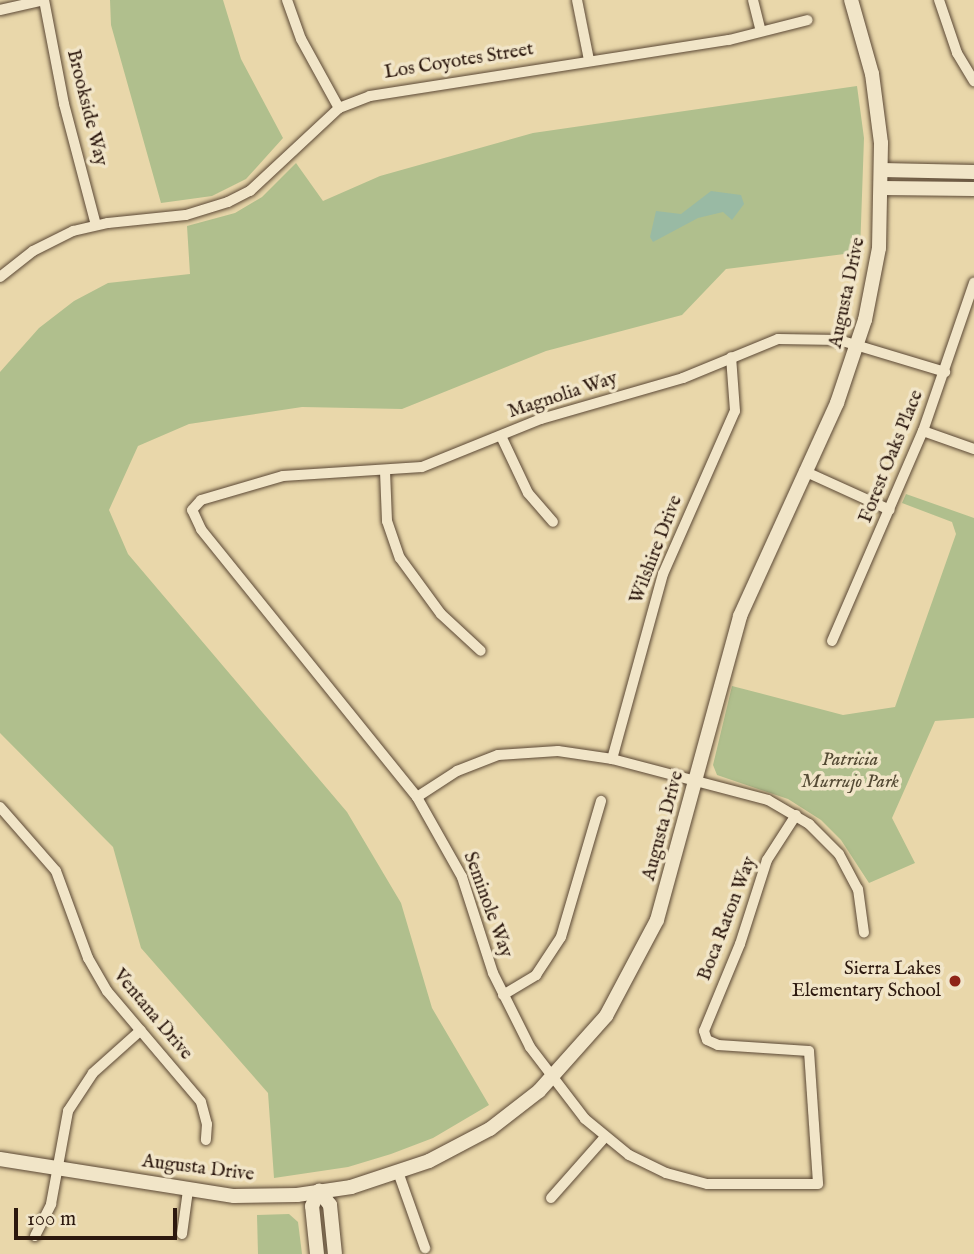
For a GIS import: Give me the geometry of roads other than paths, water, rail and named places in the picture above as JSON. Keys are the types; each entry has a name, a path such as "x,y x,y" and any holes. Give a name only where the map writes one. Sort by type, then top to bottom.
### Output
{"street":[{"path":"0,10 44,0"},
{"name":"Brookside Way","path":"44,0 64,104 96,225"},
{"path":"287,0 302,39 339,108"},
{"path":"577,0 589,60"},
{"path":"753,0 761,31"},
{"name":"Augusta Drive","path":"0,1159 188,1190 255,1196 319,1191 398,1172 489,1129 553,1077 606,1017 642,955 669,882 740,616 859,344 877,261 882,170 872,74 851,0"},
{"path":"939,0 957,53 974,81"},
{"name":"Los Coyotes Street","path":"0,277 47,243 96,225 186,215 228,202 250,191 339,108 403,87 729,40 808,20"},
{"path":"882,170 974,172"},
{"path":"882,188 974,189"},
{"name":"Forest Oaks Place","path":"832,641 923,431 974,283"},
{"name":"Magnolia Way","path":"192,510 201,500 263,480 323,472 385,471 422,467 562,411 693,375 732,357 792,338 859,344 945,372"},
{"name":"Wilshire Drive","path":"612,759 663,574 735,411 732,357"},
{"path":"923,431 974,449"},
{"path":"501,436 528,493 553,522"},
{"path":"385,471 387,521 400,558 441,614 481,651"},
{"path":"804,471 890,510"},
{"name":"Seminole Way","path":"192,510 201,529 417,797 462,877 503,995 530,1047 585,1119 605,1137 666,1173 707,1184 818,1184"},
{"path":"417,797 457,771 498,755 558,751 612,759 768,800 796,815 825,838 850,870 863,906 864,933"},
{"path":"503,995 536,975 561,937 601,801"},
{"name":"Ventana Drive","path":"0,807 56,871 96,975 201,1102 207,1124 206,1140"},
{"name":"Boca Raton Way","path":"796,815 767,860 740,944 705,1020 707,1040 718,1045 809,1051 818,1184"},
{"path":"35,1236 51,1204 68,1111 79,1091 141,1030"},
{"path":"551,1198 605,1137"},
{"path":"398,1172 425,1248"},
{"path":"182,1234 188,1190"},
{"path":"317,1254 312,1206 319,1191 330,1205 335,1254"}],"place":[{"name":"Sierra Lakes Elementary School","path":"955,981"}],"park label":[{"name":"Patricia Murrujo Park","path":"850,772"}]}
